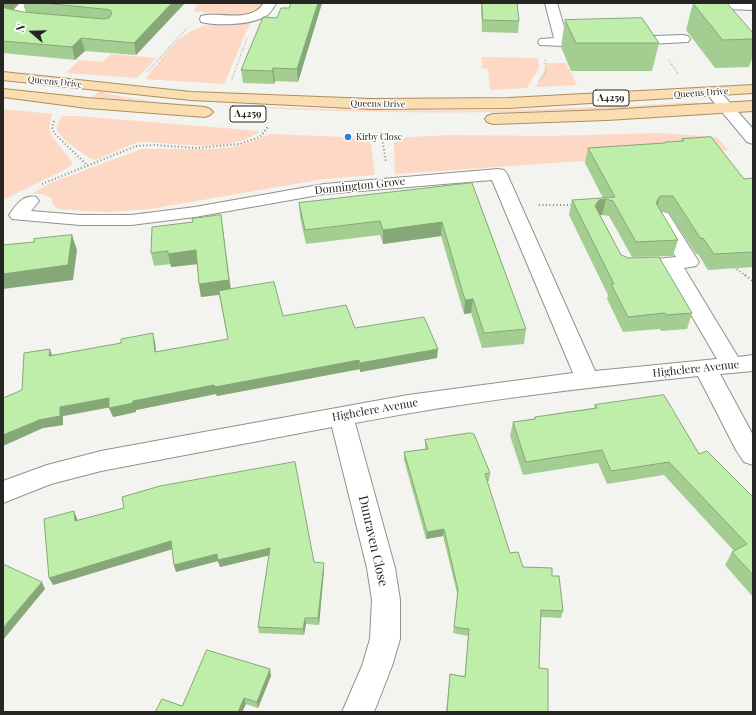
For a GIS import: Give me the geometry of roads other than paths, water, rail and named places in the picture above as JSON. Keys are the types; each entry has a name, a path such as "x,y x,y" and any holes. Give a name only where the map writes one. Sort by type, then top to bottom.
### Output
{"main road":[{"name":"Queens Drive","path":"3,76 191,96 372,104 509,103 753,89"},
{"name":"Queens Drive","path":"3,93 109,104 222,112"},
{"name":"Queens Drive","path":"478,119 607,115 753,106"}],"street":[{"path":"27,3 14,16 55,22"},
{"path":"191,27 202,16 240,19 256,16 267,9 270,3"},
{"path":"551,3 562,42"},
{"path":"724,4 753,6"},
{"path":"724,4 735,17"},
{"path":"546,42 613,41 658,45 683,39"},
{"path":"713,92 753,139"},
{"name":"Donnington Grove","path":"30,201 18,215 80,220 131,220 195,212 324,189 498,174 587,379"},
{"path":"619,253 626,266 689,262 662,217"},
{"path":"671,263 743,364"},
{"name":"Highclere Avenue","path":"3,492 47,475 101,461 341,415 505,389 587,379 743,364"},
{"path":"704,368 753,455"},
{"name":"Dunraven Close","path":"341,415 381,568 386,600 385,639 377,666 358,712"}],"place":[{"name":"Kirby Close","path":"348,137"}]}
